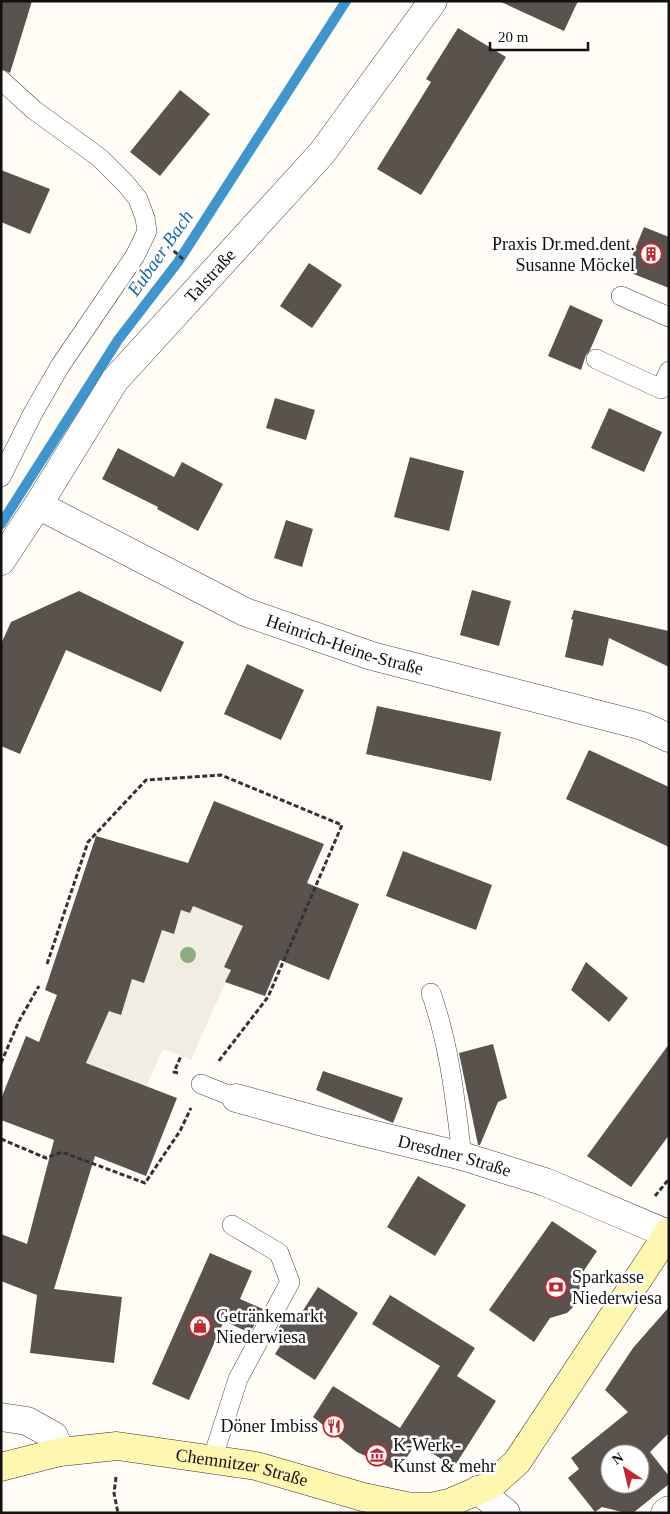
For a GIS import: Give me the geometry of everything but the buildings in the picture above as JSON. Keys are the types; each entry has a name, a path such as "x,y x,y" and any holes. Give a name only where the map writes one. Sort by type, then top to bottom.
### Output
{"street":[{"name":"Talstraße","path":"1,561 115,380 322,153 433,1"},
{"name":"Heinrich-Heine-Straße","path":"38,505 245,612 372,656 643,726 669,738"},
{"name":"Dresdner Straße","path":"236,1098 330,1124 462,1156 544,1182 668,1233 517,1462 473,1502"},
{"path":"1,1417 27,1421 54,1436 60,1452"},
{"name":"Chemnitzer Straße","path":"1,1467 60,1452 118,1446 256,1466 363,1497 411,1507 431,1507 449,1503 473,1502"},
{"path":"473,1502 506,1513"},
{"path":"665,1513 669,1510"}],"lane":[{"path":"1,80 34,110 100,158 125,183 138,199 145,218 156,237 135,256 60,366 33,413 1,477"},
{"path":"621,296 669,317"},
{"path":"596,360 661,389 669,371"},
{"path":"431,993 451,1068 462,1156"},
{"path":"201,1084 236,1098"},
{"path":"212,1460 238,1379 290,1282 279,1253 232,1225"}],"path":[{"path":"156,237 184,260"},
{"path":"1,1139 46,1158 62,1152 145,1182 180,1131 201,1084 268,998 342,825 221,775 146,780 88,842 47,964"},
{"path":"1,1063 19,1021 39,986"},
{"path":"118,1446 114,1494 118,1513"}],"shaded area":[{"path":"193,906 243,926 224,967 231,970 191,1060 163,1049 146,1087 86,1063 97,1037 95,1007 121,1014 132,979 157,928 174,934 181,910 190,913"}],"waterway":[{"name":"Eubaer Bach","path":"1,524 118,340 178,262 346,1"}],"place":[{"name":"Praxis Dr.med.dent. Susanne Möckel","path":"651,254"},
{"name":"Sparkasse Niederwiesa","path":"556,1287"},
{"name":"Getränkemarkt Niederwiesa","path":"200,1326"},
{"name":"Döner Imbiss","path":"334,1426"},
{"name":"K-Werk - Kunst & mehr","path":"377,1455"}]}
